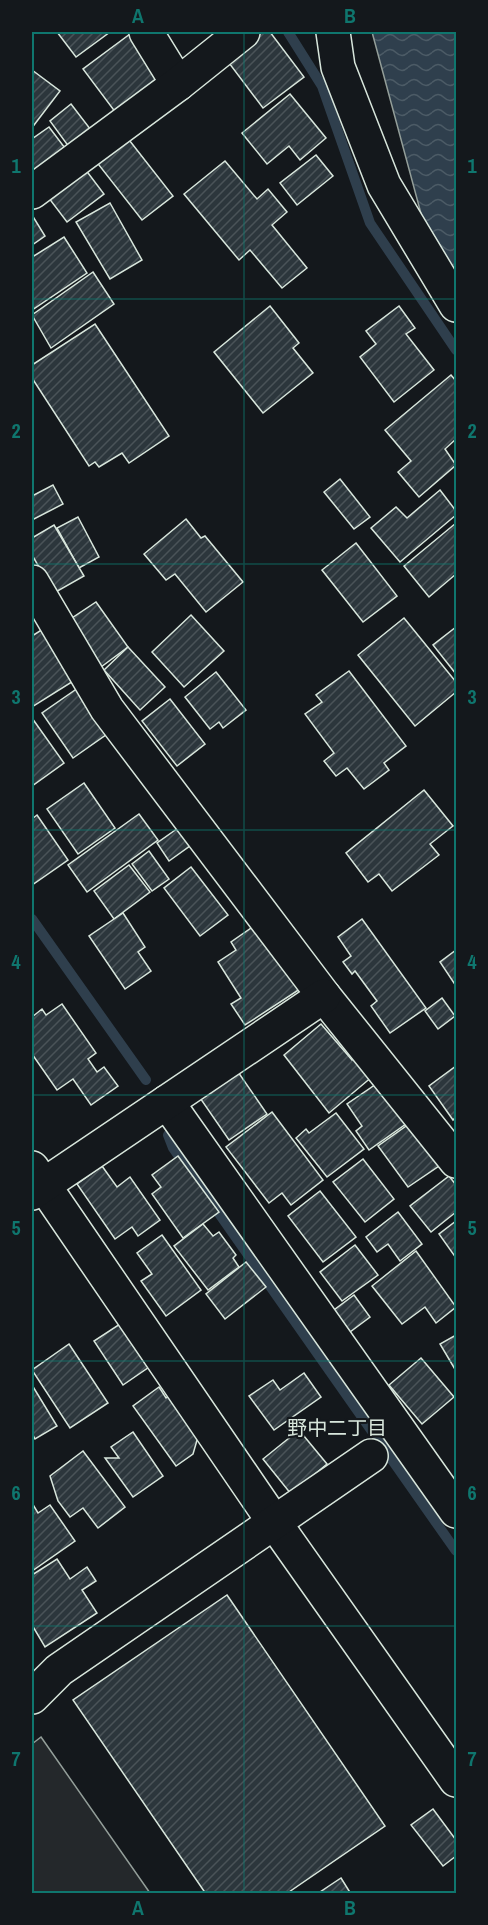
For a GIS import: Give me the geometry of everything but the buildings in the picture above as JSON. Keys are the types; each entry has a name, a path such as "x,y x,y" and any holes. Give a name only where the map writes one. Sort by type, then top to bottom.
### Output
{"street":[{"path":"146,32 178,84"},
{"path":"32,192 178,84 243,32"},
{"path":"313,32 338,67"},
{"path":"333,32 338,67 384,185 456,305"},
{"path":"32,582 107,709 324,996 456,1161"},
{"path":"324,996 166,1102 36,1182 456,1780"},
{"path":"166,1102 456,1511"},
{"path":"32,1696 59,1670 371,1456"}],"shaded area":[{"path":"41,1737 150,1893 32,1893 32,1744"}],"water":[{"path":"372,32 456,32 456,279 430,247"}],"waterway":[{"path":"288,32 322,86 370,223 456,350"},
{"path":"32,919 146,1080"},
{"path":"168,1135 173,1148 456,1551"}],"district":[{"name":"野中二丁目","path":"337,1427"}]}
